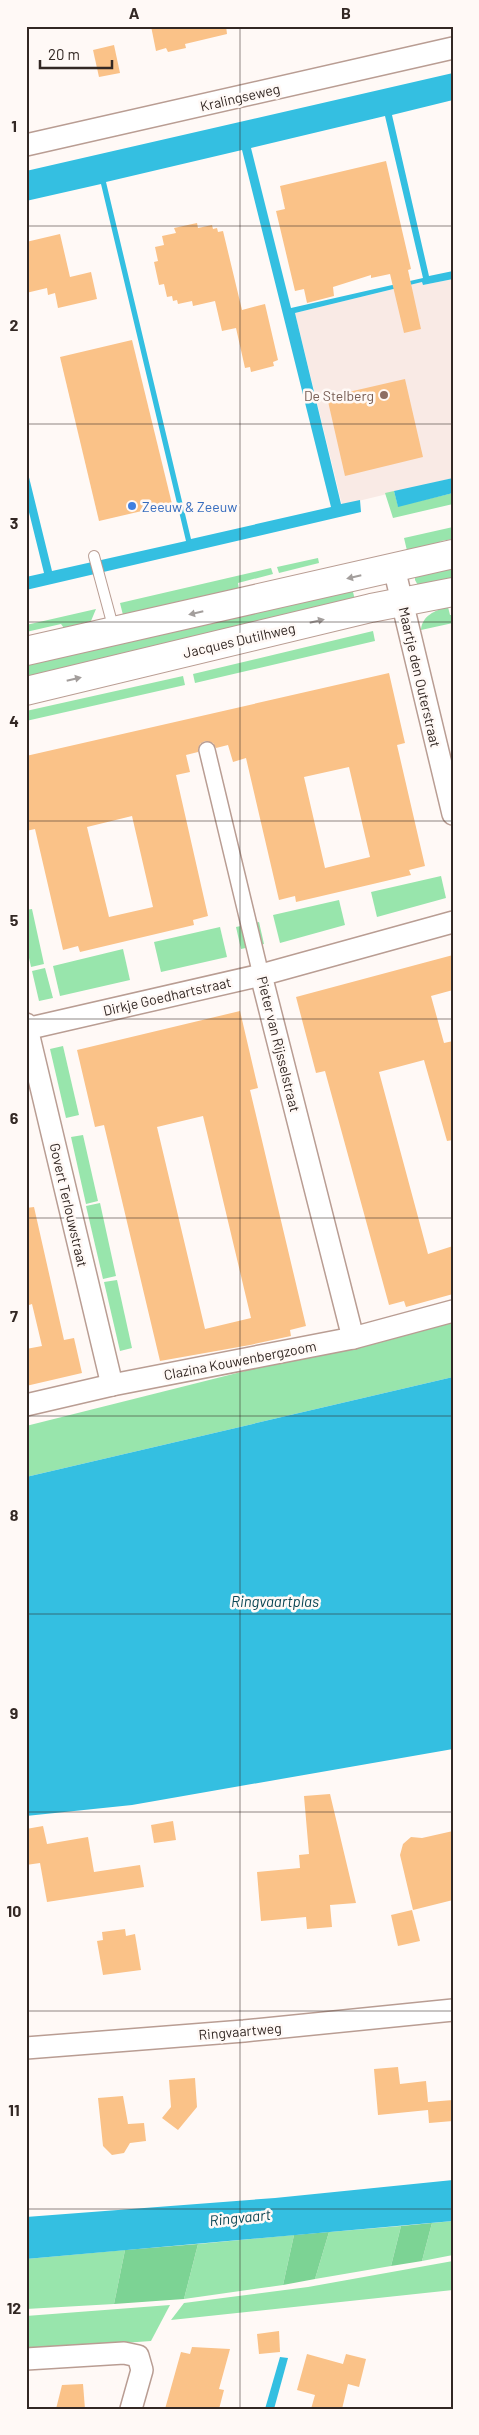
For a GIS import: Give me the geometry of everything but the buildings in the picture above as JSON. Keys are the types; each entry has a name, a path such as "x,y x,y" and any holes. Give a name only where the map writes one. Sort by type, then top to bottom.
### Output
{"main road":[{"path":"26,651 453,554"},
{"name":"Jacques Dutilhweg","path":"26,691 371,608 453,592"}],"street":[{"name":"Kralingseweg","path":"26,145 453,48"},
{"name":"Maartje den Outerstraat","path":"394,568 453,814"},
{"name":"Pieter van Rijsselstraat","path":"207,750 261,975 353,1338"},
{"name":"Dirkje Goedhartstraat","path":"27,1027 261,975 453,922"},
{"name":"Govert Terlouwstraat","path":"27,1027 112,1385"},
{"name":"Clazina Kouwenbergzoom","path":"26,1405 112,1385 353,1338 453,1311"},
{"name":"Ringvaartweg","path":"26,2048 244,2031 453,2010"},
{"path":"26,2360 124,2353 138,2356 142,2370 131,2409"}],"lane":[{"path":"94,556 114,631"}],"shaded area":[{"name":"De Stelberg","path":"453,279 453,478 342,505 295,313 422,282 423,285"}],"green space":[{"path":"394,491 398,506 453,493 453,504 393,518 385,493"},
{"path":"453,527 453,539 441,541 427,555 409,559 404,538"},
{"path":"318,558 319,563 279,573 277,567"},
{"path":"453,560 453,582 419,587 415,580 415,573"},
{"path":"271,568 273,574 238,583 239,589 123,615 120,603"},
{"path":"351,584 356,604 26,681 26,659"},
{"path":"448,607 450,615 453,615 453,623 421,630 424,621 430,614"},
{"path":"96,609 91,621 64,628 61,624 26,632 26,625"},
{"path":"373,631 375,641 195,683 193,674"},
{"path":"183,676 185,685 26,721 26,711"},
{"path":"441,876 446,898 377,917 371,892"},
{"path":"339,900 345,925 280,943 273,915"},
{"path":"32,909 44,964 31,967 26,944 26,910"},
{"path":"259,922 264,944 241,949 236,927"},
{"path":"220,927 227,957 161,972 154,942"},
{"path":"123,949 130,980 60,996 53,966"},
{"path":"45,968 53,998 39,1001 32,971"},
{"path":"63,1046 79,1115 66,1118 50,1049"},
{"path":"83,1135 98,1201 86,1204 71,1137"},
{"path":"100,1203 116,1276 103,1279 86,1206"},
{"path":"117,1280 132,1348 120,1351 104,1282"},
{"path":"453,1319 453,1377 26,1477 26,1426"},
{"path":"453,2221 453,2255 422,2261 432,2223"},
{"path":"432,2223 422,2261 391,2266 401,2226"},
{"path":"401,2226 391,2266 315,2279 329,2232"},
{"path":"329,2232 315,2279 283,2285 294,2235"},
{"path":"294,2235 283,2285 184,2299 198,2244"},
{"path":"198,2244 184,2299 114,2304 125,2250"},
{"path":"125,2250 114,2304 26,2309 26,2259"},
{"path":"453,2261 453,2290 171,2320 184,2303 308,2287"},
{"path":"170,2305 151,2341 26,2350 26,2316"}],"water":[{"path":"453,73 453,100 392,115 429,276 453,271 453,279 423,285 422,282 295,313 341,504 360,500 361,512 26,590 26,577 44,573 26,500 26,465 52,571 186,541 101,184 26,201 26,171","holes":["385,116 423,278 291,308 251,148","242,150 331,507 191,539 106,182"]},
{"path":"453,478 453,493 398,507 394,491"},
{"name":"Ringvaartplas","path":"453,1377 453,1749 132,1805 26,1816 26,1477"},
{"name":"Ringvaart","path":"453,2180 453,2221 26,2259 26,2217 275,2198"},
{"path":"280,2357 288,2358 274,2409 265,2409"}],"place":[{"name":"De Stelberg","path":"384,395"},
{"name":"Zeeuw & Zeeuw","path":"132,506"}]}
